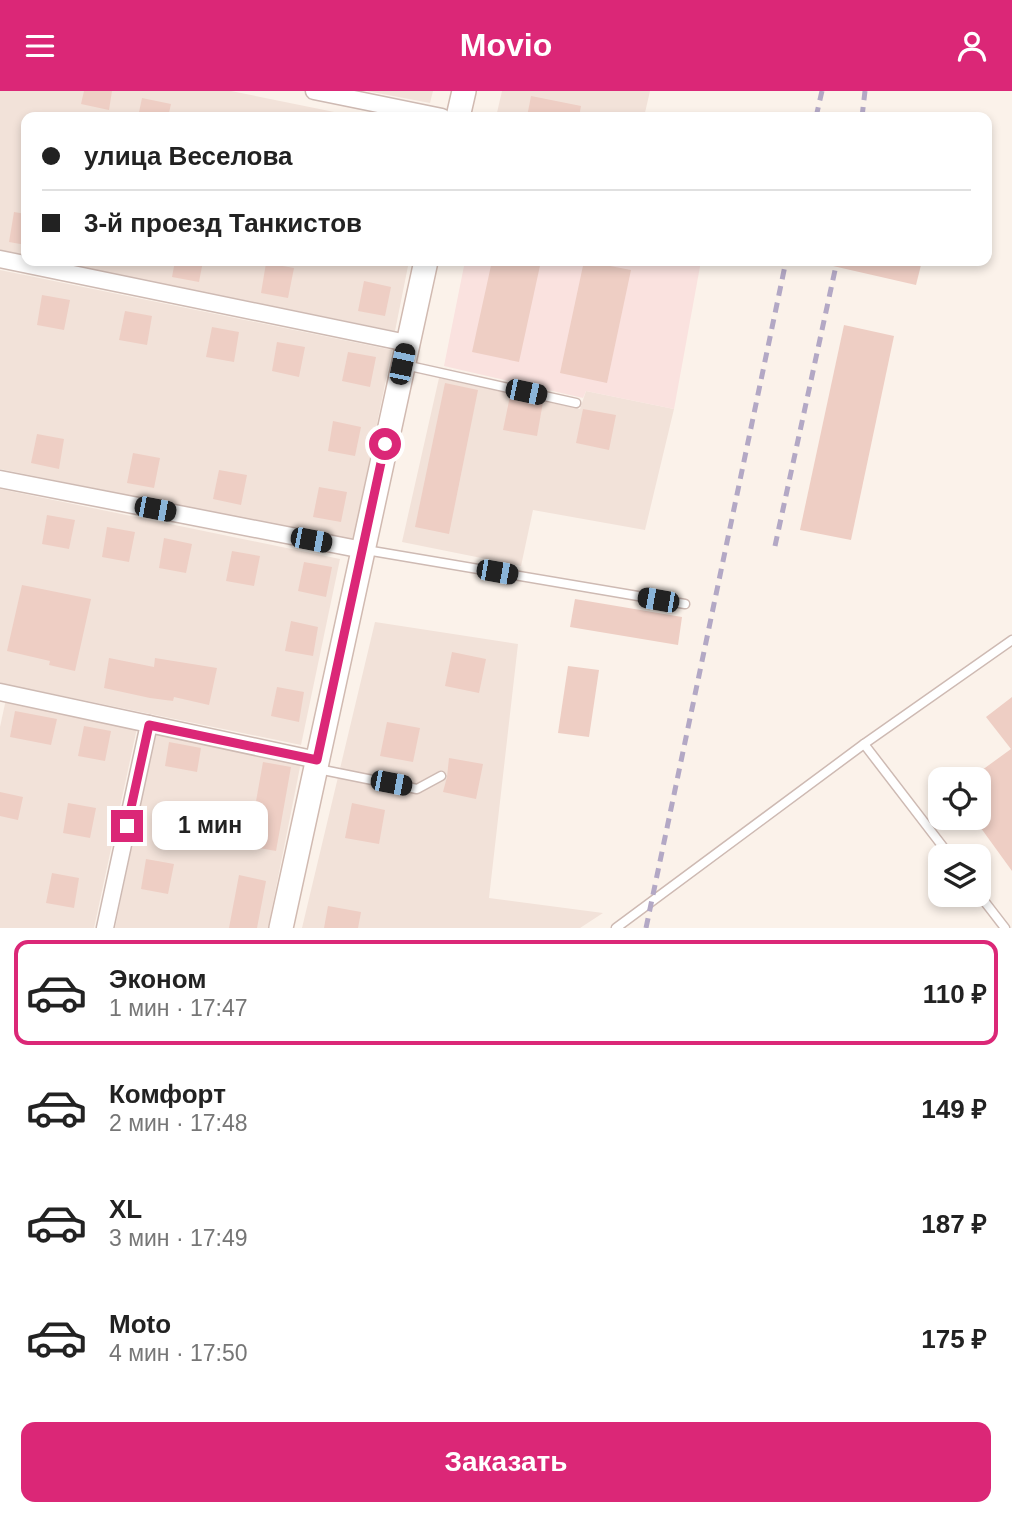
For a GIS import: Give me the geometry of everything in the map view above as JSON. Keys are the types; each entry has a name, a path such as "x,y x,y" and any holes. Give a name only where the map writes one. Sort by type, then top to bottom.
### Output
{"street":[{"path":"314,91 417,112"},
{"path":"459,112 464,91"},
{"path":"0,259 21,264"},
{"path":"30,266 405,354"},
{"path":"281,928 425,266"},
{"path":"0,479 363,550"},
{"path":"0,692 316,764"},
{"path":"105,928 149,725"}],"lane":[{"path":"405,354 576,403"},
{"path":"363,550 685,604"},
{"path":"616,928 864,744 1012,640"},
{"path":"864,744 941,844"},
{"path":"316,764 417,789 441,776"},
{"path":"989,907 1005,928"}],"shaded area":[{"path":"0,91 231,91 334,112 21,112 21,254 0,250"},
{"path":"367,91 433,91 430,103"},
{"path":"502,91 650,91 645,112 497,112"},
{"path":"76,266 408,266 395,331"},
{"path":"464,266 700,266 674,409 586,391 583,398 444,366"},
{"path":"0,270 392,350 353,541 0,469"},
{"path":"439,378 580,409 586,391 674,409 645,530 533,510 521,566 402,542"},
{"path":"0,489 340,559 301,745 0,683"},
{"path":"375,622 518,644 489,898 603,913 580,928 302,928"},
{"path":"6,699 137,728 94,928 0,928 0,727"},
{"path":"155,733 301,762 268,928 115,928"}],"building":[{"path":"84,91 112,91 109,110 81,104"},
{"path":"531,96 581,106 580,112 528,112"},
{"path":"142,98 171,104 169,112 139,112"},
{"path":"14,212 21,213 21,244 9,242"},
{"path":"174,266 202,266 199,282 172,277"},
{"path":"266,266 294,268 288,298 261,293"},
{"path":"491,266 540,266 519,362 472,352"},
{"path":"583,266 610,266 631,270 607,383 560,373"},
{"path":"833,266 921,266 916,285"},
{"path":"364,281 391,287 385,316 358,311"},
{"path":"42,295 70,300 64,330 37,325"},
{"path":"125,311 152,316 147,345 119,340"},
{"path":"844,325 894,336 851,540 800,530"},
{"path":"212,327 239,332 234,362 206,357"},
{"path":"277,342 305,347 299,377 272,371"},
{"path":"348,352 376,357 370,387 342,381"},
{"path":"445,383 478,390 449,534 415,527"},
{"path":"510,396 543,402 537,436 503,430"},
{"path":"583,409 616,415 609,450 576,443"},
{"path":"333,421 361,427 355,456 328,451"},
{"path":"37,434 64,439 59,469 31,463"},
{"path":"133,453 160,458 154,488 127,483"},
{"path":"219,470 247,475 241,505 213,499"},
{"path":"319,487 347,492 341,522 313,517"},
{"path":"47,515 75,520 69,549 42,544"},
{"path":"107,527 135,532 129,562 102,557"},
{"path":"164,538 192,544 186,573 159,568"},
{"path":"232,551 260,556 254,586 226,581"},
{"path":"304,562 332,567 326,597 298,591"},
{"path":"22,585 91,599 75,671 49,665 50,661 7,651"},
{"path":"575,599 682,617 678,645 570,627"},
{"path":"291,621 318,627 313,656 285,651"},
{"path":"452,652 486,659 479,693 445,686"},
{"path":"109,658 154,667 155,658 217,668 209,705 174,697 173,701 150,698 104,688"},
{"path":"568,666 599,670 589,737 558,733"},
{"path":"277,687 304,692 299,722 271,716"},
{"path":"1012,697 1012,871 982,830 991,830 991,767 986,767 1011,749 986,717"},
{"path":"15,711 57,719 51,745 10,737"},
{"path":"387,722 420,728 413,762 380,756"},
{"path":"84,726 111,731 105,761 78,756"},
{"path":"169,742 201,748 197,772 165,766"},
{"path":"449,758 483,764 476,799 443,792"},
{"path":"263,762 291,767 276,851 248,846"},
{"path":"0,792 23,797 18,820 0,816"},
{"path":"68,803 96,808 90,838 63,833"},
{"path":"352,803 385,810 379,844 345,838"},
{"path":"158,806 204,817 198,842 153,831"},
{"path":"146,859 174,864 168,894 141,889"},
{"path":"52,873 79,878 74,908 46,903"},
{"path":"239,875 266,881 257,928 229,928"},
{"path":"328,906 361,912 358,928 324,928"}],"railway":[{"path":"817,112 822,91"},
{"path":"863,112 865,91"},
{"path":"646,928 785,266"},
{"path":"775,546 836,266"}],"route":[{"path":"127,826 149,725 317,760 385,444"}]}
